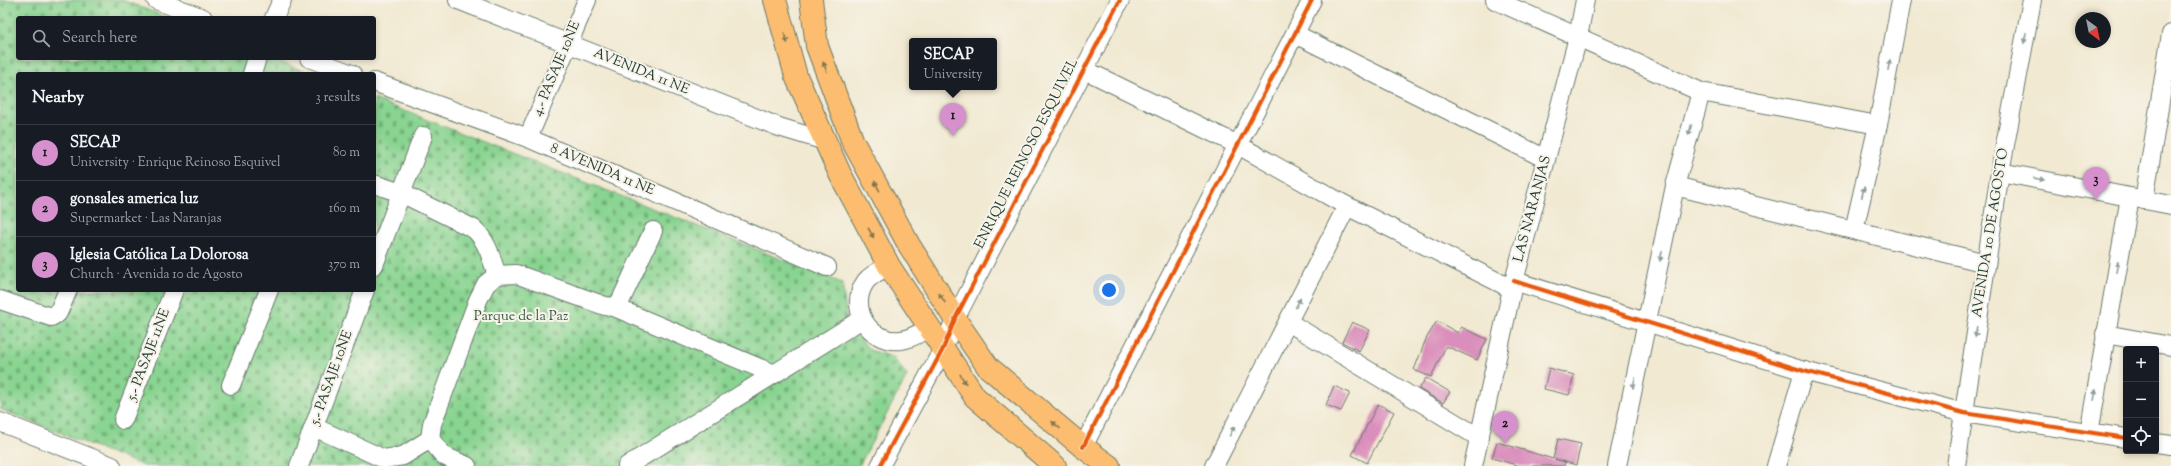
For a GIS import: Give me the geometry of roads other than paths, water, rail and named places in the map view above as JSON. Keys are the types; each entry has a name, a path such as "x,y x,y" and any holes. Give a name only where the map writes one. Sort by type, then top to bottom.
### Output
{"main road":[{"path":"775,0 796,76 825,141 889,266 929,328 944,348 974,398 1055,466"},
{"path":"811,0 817,46 853,142 909,245 955,319 988,367 1082,447 1109,466"}],"street":[{"path":"156,0 198,16"},
{"path":"275,16 282,0"},
{"name":"AVENIDA 11 NE","path":"458,0 488,6 568,44 779,127 825,141"},
{"name":"4.- PASAJE 10NE","path":"528,138 587,0"},
{"name":"ENRIQUE REINOSO ESQUIVEL","path":"880,466 944,348 955,319 1120,0"},
{"path":"1082,447 1312,0"},
{"path":"1495,0 1701,92 1878,125"},
{"name":"LAS NARANJAS","path":"1473,466 1513,285 1578,37 1586,0"},
{"path":"1854,230 1878,125 1901,0"},
{"name":"AVENIDA 10 DE AGOSTO","path":"1956,466 2000,172 2032,0"},
{"path":"1295,34 1546,159"},
{"path":"2089,433 2105,334 2137,198 2171,34"},
{"path":"253,72 256,60"},
{"path":"314,60 347,72"},
{"path":"1083,69 1238,145 1347,206 1513,285 1647,321 1804,371 1964,413 2123,438"},
{"name":"8 AVENIDA 11 NE","path":"376,83 528,138 827,267"},
{"path":"1618,466 1675,186 1701,92"},
{"path":"376,260 423,136"},
{"path":"2000,172 2171,205"},
{"path":"376,185 401,193 474,229 488,246 497,275"},
{"path":"1675,186 1986,262"},
{"path":"1214,466 1347,206"},
{"path":"614,307 620,302 653,231"},
{"path":"889,266 874,274 861,289 859,310 868,329 878,336 890,340 902,340 929,328"},
{"path":"468,466 444,456 430,439 432,424 478,300 486,284 497,275 516,274 605,306 614,307 774,374"},
{"path":"0,300 51,317 58,313 67,292"},
{"name":"5.- PASAJE 11NE","path":"123,420 173,292"},
{"path":"231,385 267,292"},
{"name":"5.- PASAJE 10NE","path":"299,466 364,292"},
{"path":"627,466 862,319"},
{"path":"1288,322 1480,438"},
{"path":"2105,334 2171,346"},
{"path":"1776,466 1804,371"},
{"path":"314,427 384,459 403,456 430,439"},
{"path":"2,429 112,466"},
{"path":"2159,443 2171,445"}],"place":[{"name":"SECAP","path":"953,136"},
{"name":"Iglesia Católica La Dolorosa","path":"2096,200"},
{"name":"gonsales america luz","path":"1505,444"}],"park label":[{"name":"Parque de la Paz","path":"521,317"}]}
